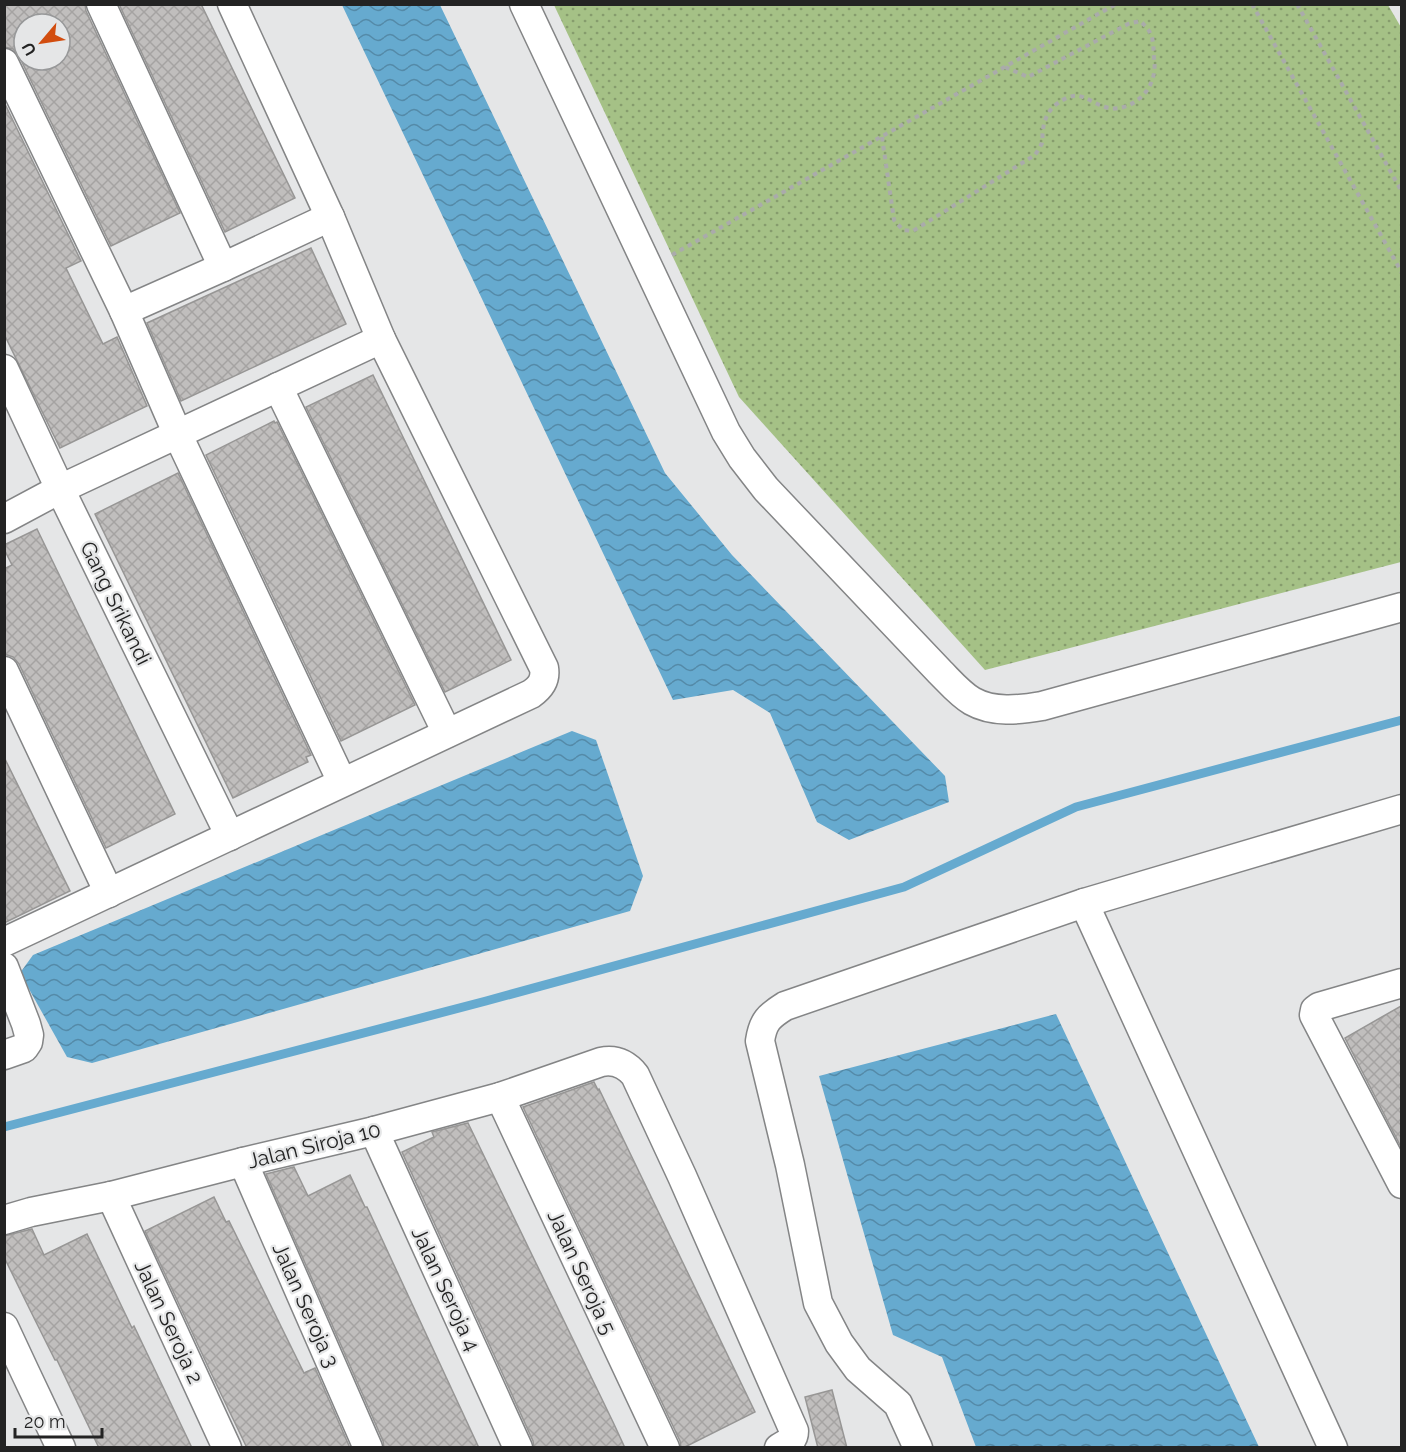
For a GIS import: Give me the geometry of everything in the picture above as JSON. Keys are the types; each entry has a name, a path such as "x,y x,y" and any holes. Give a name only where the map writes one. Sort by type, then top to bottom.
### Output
{"street":[{"path":"101,4 223,267"},
{"path":"4,942 531,694 543,683 544,668 381,339 330,216 232,4"},
{"path":"524,4 726,432 742,458 766,489 940,672 973,702 1004,710 1023,710 1042,706 1401,607"},
{"path":"4,63 124,311 178,435 342,782"},
{"path":"124,311 330,216"},
{"path":"4,519 60,489 381,339"},
{"name":"Gang Srikandi","path":"4,369 60,489 230,836"},
{"path":"278,387 447,733"},
{"path":"4,671 109,893"},
{"path":"918,1448 898,1404 858,1369 839,1343 818,1303 790,1165 760,1041 766,1020 785,1006 1084,903 1401,809"},
{"path":"1084,903 1333,1448"},
{"path":"4,967 29,1035 24,1048 4,1055"},
{"path":"1401,982 1319,1007 1315,1010 1314,1015 1401,1184"},
{"name":"Jalan Siroja 10","path":"4,1220 374,1131 500,1097 608,1060 620,1063 629,1068 639,1085 682,1176 787,1439"},
{"name":"Jalan Seroja 5","path":"500,1097 665,1448"},
{"name":"Jalan Seroja 4","path":"374,1131 518,1448"},
{"name":"Jalan Seroja 3","path":"243,1162 368,1448"},
{"name":"Jalan Seroja 2","path":"111,1196 227,1448"},
{"path":"4,1327 15,1377 61,1448"}],"path":[{"path":"648,268 1116,4"},
{"path":"1252,4 1401,273"},
{"path":"1297,4 1401,192"},
{"path":"882,137 894,220 903,230 913,231 1035,155 1042,142 1046,116 1057,103 1070,96 1083,96 1095,104 1111,108 1126,106 1140,99 1152,82 1155,67 1153,36 1140,21 1128,24 1028,77 1005,67"}],"green space":[{"path":"554,5 1388,5 1402,29 1401,562 985,670 739,397"}],"water":[{"path":"342,5 440,5 665,473 732,555 945,776 949,802 849,840 817,822 770,713 733,690 673,700"},
{"path":"572,731 596,740 643,876 630,911 92,1063 67,1057 20,973 33,955"},
{"path":"1056,1014 1259,1447 976,1447 942,1357 893,1335 819,1076"}],"building":[{"path":"4,4 85,4 86,11 180,213 111,246 27,72 72,72 72,12 12,12 12,49 4,47"},
{"path":"119,4 201,4 295,198 225,232"},
{"path":"4,102 81,261 66,268 103,344 117,337 147,406 60,448 4,334"},
{"path":"311,248 346,324 181,401 147,323"},
{"path":"373,375 511,660 445,692 306,407"},
{"path":"274,421 277,422 415,705 341,741 206,455"},
{"path":"178,473 311,755 306,757 308,762 233,798 95,514"},
{"path":"37,529 175,814 106,848 19,664 13,657 4,654 4,569 12,565 4,545"},
{"path":"4,757 70,891 4,923"},
{"path":"1401,1006 1401,1147 1345,1038"},
{"path":"594,1082 755,1412 683,1448 681,1448 680,1441 523,1107"},
{"path":"468,1123 625,1448 534,1448 533,1441 402,1152 434,1137 432,1132"},
{"path":"294,1167 308,1196 350,1175 479,1448 384,1448 383,1441 266,1174"},
{"path":"214,1197 226,1222 229,1221 304,1373 315,1368 350,1448 247,1448 145,1231"},
{"path":"32,1229 44,1255 87,1234 192,1448 99,1448 4,1257 4,1236"},
{"path":"832,1390 847,1448 818,1448 805,1397"}],"waterway":[{"path":"4,1127 486,1001 904,887 1076,807 1402,720"}]}
